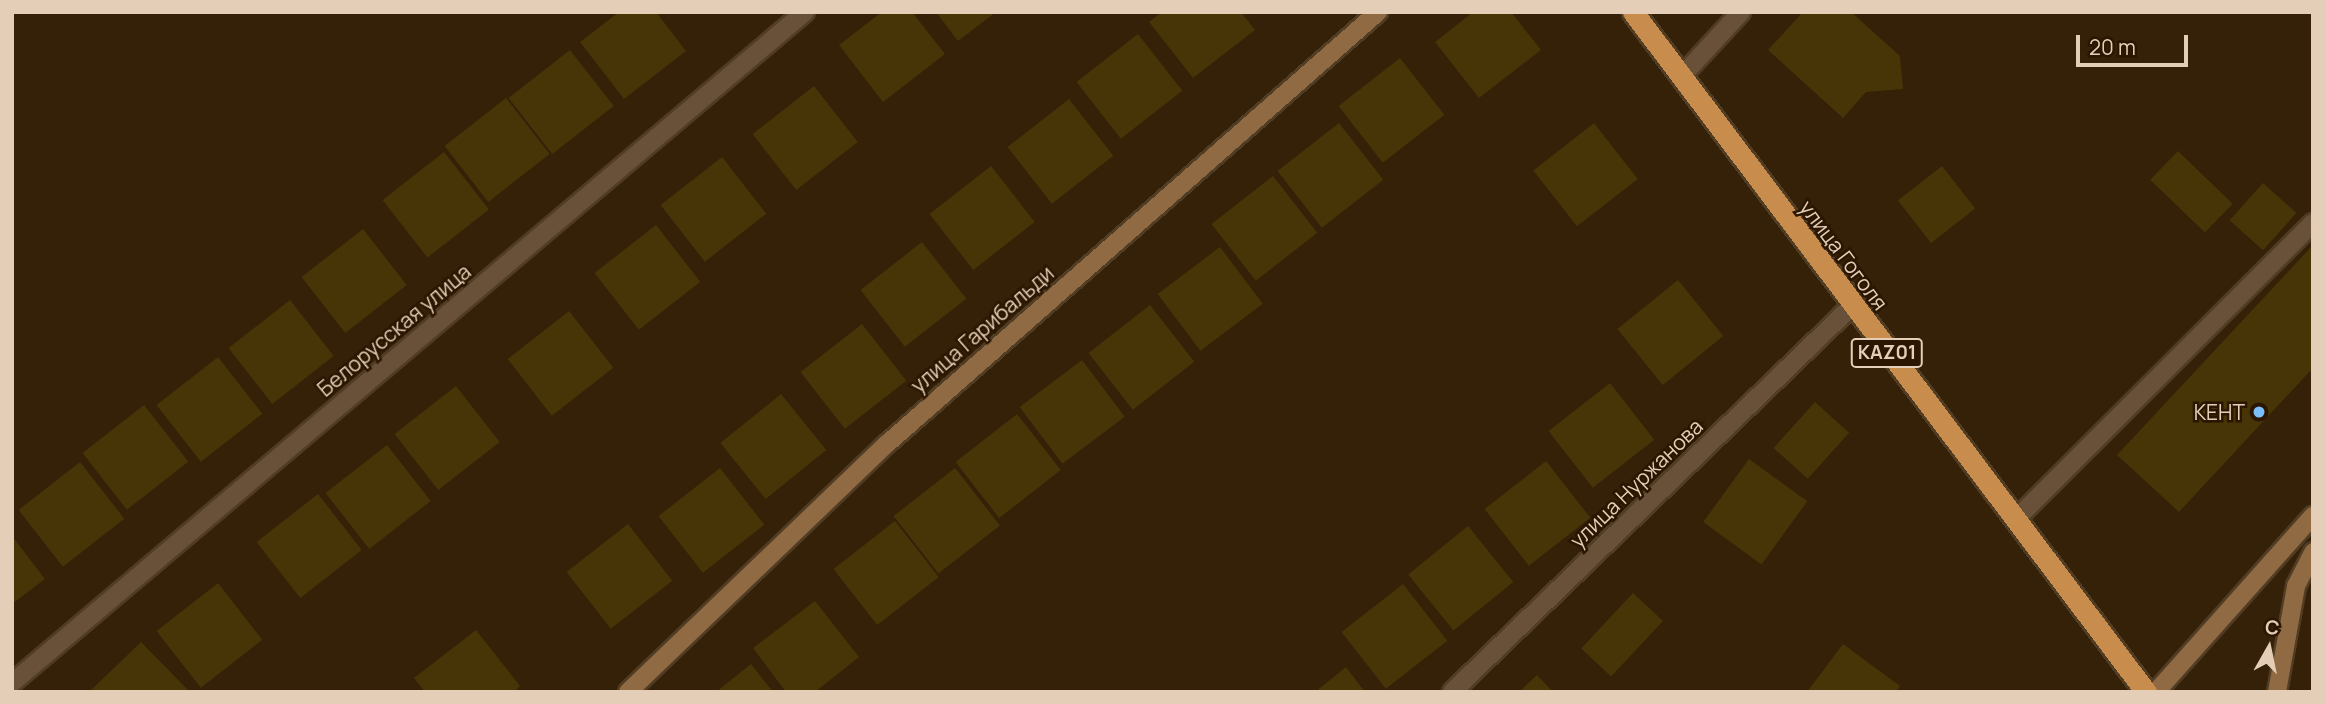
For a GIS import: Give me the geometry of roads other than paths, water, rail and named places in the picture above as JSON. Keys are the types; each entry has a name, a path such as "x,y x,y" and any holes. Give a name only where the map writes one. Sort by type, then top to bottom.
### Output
{"highway":[{"name":"улица Гоголя","path":"1633,12 1852,307 2146,692"}],"street":[{"name":"Белорусская улица","path":"12,683 805,12"},
{"name":"улица Гарибальди","path":"628,692 888,443 1378,12"},
{"path":"1682,76 1741,12"},
{"path":"2015,520 2313,223"},
{"name":"улица Нуржанова","path":"1452,692 1852,307"},
{"path":"2156,692 2313,516"},
{"path":"2277,692 2296,586 2313,552"}],"place":[{"name":"КЕНТ","path":"2259,412"}]}
